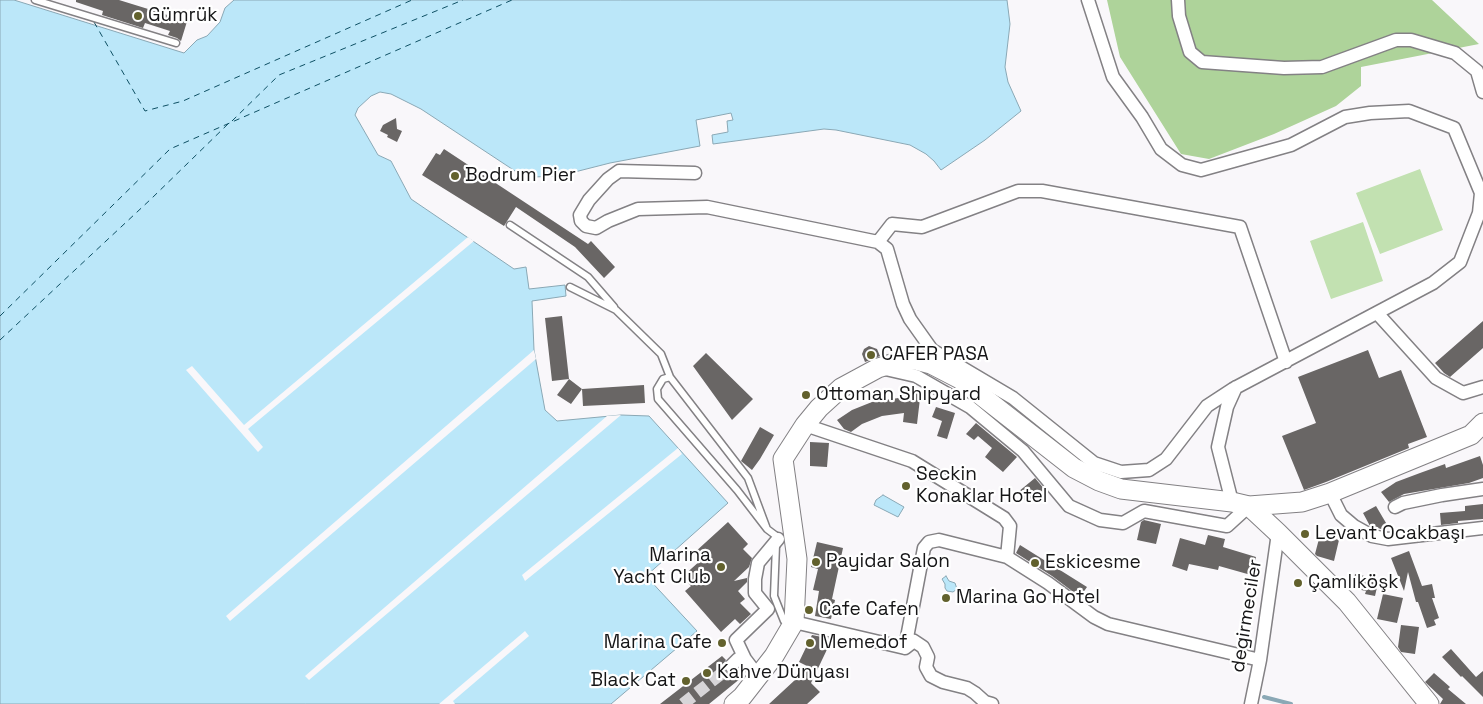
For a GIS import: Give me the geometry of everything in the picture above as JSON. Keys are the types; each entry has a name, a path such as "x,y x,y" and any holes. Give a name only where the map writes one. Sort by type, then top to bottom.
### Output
{"main road":[{"path":"742,702 774,656 793,623 797,560 783,537 782,459 819,408 841,388 878,368 901,361 916,360 960,379 1074,468 1099,481 1121,489 1240,504 1302,502 1330,493 1479,432"},
{"path":"1240,504 1278,533 1347,602 1429,704"}],"street":[{"path":"695,173 619,171 608,179 588,200 580,215 581,221 586,226 596,228 638,209 707,207 878,242 887,249 903,304 910,319 932,350 1013,398 1094,463 1121,472 1150,470 1166,459 1207,406 1236,387 1433,283 1460,262 1479,213 1482,193 1481,184 1454,128 1409,111 1370,113 1345,117 1291,145 1202,170 1182,165 1161,149 1142,117 1113,77 1088,0"},
{"path":"1178,0 1179,16 1190,52 1202,62 1284,68 1322,67 1396,40 1411,40 1455,53 1477,71 1483,92"},
{"path":"878,242 892,224 922,226 1018,191 1042,191 1240,227 1286,362"},
{"path":"1377,313 1436,378 1463,393 1483,388"},
{"path":"878,368 916,376 970,407 1023,451 1070,506 1100,520 1122,524 1144,511 1227,526 1240,504 1218,447 1227,407 1236,387"},
{"path":"805,425 912,461 1004,518 1010,526 1007,558"},
{"path":"1395,507 1402,503 1483,489"},
{"path":"1330,493 1340,515 1354,526 1372,536 1388,539 1483,528"},
{"name":"degirmeciler","path":"1251,704 1260,660 1278,533"},
{"path":"755,672 736,640 768,609 756,593 755,579 758,563 783,537"},
{"path":"905,648 924,548 929,542 939,540 1007,558 1048,583 1094,617 1108,624 1260,660"},
{"path":"793,623 905,648"},
{"path":"905,648 914,641 926,651 928,657 926,667 932,676 943,682 967,688 980,699 992,704"},
{"path":"731,666 738,659 745,658"}],"lane":[{"path":"35,0 96,21 176,44"},
{"path":"510,225 588,277 616,310 661,354 670,377 748,478 767,529"},
{"path":"570,288 616,310"},
{"path":"670,377 664,379 657,389 658,399 737,490 767,529 783,537"}],"green space":[{"path":"1107,0 1432,0 1479,44 1361,67 1361,86 1336,106 1274,134 1209,159 1181,154 1120,57"},
{"path":"1420,169 1443,230 1380,254 1356,193"},
{"path":"1363,222 1383,281 1331,299 1310,241"}],"water":[{"path":"0,0 14,0 184,53 197,40 207,36 220,22 225,8 234,0 1007,0 1010,24 1005,67 1008,82 1021,111 985,140 941,170 926,154 910,145 836,130 824,129 713,144 712,135 728,132 727,121 733,120 731,113 696,120 700,146 610,163 559,176 534,177 515,171 421,109 391,94 380,92 371,96 358,108 355,115 378,155 391,161 411,199 514,269 526,267 529,289 565,285 566,296 532,301 534,350 545,410 557,421 621,415 649,416 728,503 646,576 697,631 611,704 0,704"},
{"path":"883,495 904,507 898,517 874,505 876,500"},
{"path":"946,576 949,581 955,583 957,589 953,592 947,591 945,588 942,579"}],"pier":[{"path":"468,237 474,241 248,429 263,447 258,452 186,370 192,366 244,425"},
{"path":"534,350 536,359 230,621 226,616"},
{"path":"621,415 309,680 305,676 607,416"},
{"path":"678,448 682,454 525,581 522,575"},
{"path":"525,631 529,636 453,701 455,704 439,704"}],"building":[{"name":"Gümrük","path":"76,0 119,0 174,17 176,11 189,15 181,41 168,35 170,31 145,23 143,28 102,15 103,11 76,2"},
{"path":"396,118 397,129 402,131 397,142 380,131 383,125"},
{"path":"444,149 588,244 591,241 615,267 604,278 575,247 516,207 504,226 422,175 436,153 440,155"},
{"path":"562,316 569,379 552,381 545,318"},
{"path":"1483,321 1483,348 1450,377 1444,373 1435,363"},
{"name":"CAFER PASA","path":"869,346 877,349 880,356 865,362 862,354 864,349"},
{"path":"1368,350 1379,378 1401,370 1427,437 1408,444 1409,448 1304,490 1282,436 1316,423 1298,377"},
{"path":"706,353 753,399 732,420 693,366"},
{"path":"569,379 582,389 571,404 557,395"},
{"path":"644,385 645,403 583,406 582,389"},
{"path":"906,389 921,390 917,424 903,422 904,413 882,416 862,424 851,432 844,429 837,420 852,410 872,402 905,397"},
{"path":"936,407 955,413 947,439 937,436 942,421 932,417"},
{"path":"976,423 1017,457 1003,472 985,457 992,448 978,436 974,440 966,434"},
{"path":"760,427 774,435 752,470 741,461"},
{"path":"810,442 829,443 827,467 810,466"},
{"path":"1480,456 1483,465 1483,478 1469,483 1404,494 1389,502 1381,492 1396,482 1420,473 1445,464 1446,468"},
{"path":"1035,478 1045,490 1028,504 1018,492"},
{"path":"1483,504 1483,519 1458,521 1458,523 1441,525 1440,513 1465,511 1465,506"},
{"path":"1376,506 1389,528 1385,530 1370,526 1363,513"},
{"path":"1144,520 1161,524 1156,544 1137,540 1141,522"},
{"name":"Marina Yacht Club","path":"728,522 748,544 743,549 752,558 749,567 734,581 747,578 747,582 738,591 745,599 740,603 751,614 740,624 735,619 721,632 685,591 691,586 682,577 701,560 694,553"},
{"path":"1208,535 1225,539 1223,547 1256,557 1251,575 1219,566 1218,570 1189,564 1187,571 1172,566 1180,538 1205,545"},
{"path":"1320,535 1339,540 1334,561 1315,554"},
{"path":"817,542 843,548 832,599 835,600 831,619 815,616 819,591 813,590 818,569 811,567"},
{"path":"1020,545 1087,587 1080,597 1016,553"},
{"path":"1409,551 1422,586 1432,584 1435,598 1432,598 1439,618 1434,620 1436,625 1427,628 1418,602 1416,602 1408,572 1404,591 1391,558"},
{"path":"1355,574 1369,577 1368,581 1378,583 1375,596 1365,594 1366,591 1352,588"},
{"path":"1383,594 1403,598 1397,623 1377,619"},
{"path":"1401,625 1419,627 1415,654 1401,652 1398,647"},
{"path":"812,635 832,639 811,683 820,692 807,704 769,704 809,667 799,662"},
{"path":"1451,649 1476,677 1483,671 1483,697 1442,657"},
{"path":"722,656 726,660 723,664 725,671 729,674 736,672 741,678 709,704 660,704"},
{"path":"1434,673 1450,687 1448,689 1466,704 1440,704 1443,699 1425,682"}],"waterway":[{"path":"1264,697 1291,704"}],"ferry route":[{"path":"94,22 145,111 183,101 412,0"},
{"path":"232,121 279,75 463,0"},
{"path":"0,316 170,149 512,0"},
{"path":"0,340 151,199 229,123"}],"tunnel":[{"path":"683,704 731,666"}],"place":[{"name":"Gümrük","path":"138,16"},
{"name":"Bodrum Pier","path":"455,176"},
{"name":"CAFER PASA","path":"871,355"},
{"name":"Ottoman Shipyard","path":"806,395"},
{"name":"Seckin Konaklar Hotel","path":"906,486"},
{"name":"Levant Ocakbaşı","path":"1305,534"},
{"name":"Payidar Salon","path":"816,562"},
{"name":"Eskicesme","path":"1035,563"},
{"name":"Marina Yacht Club","path":"721,567"},
{"name":"Çamlıköşk","path":"1298,583"},
{"name":"Marina Go Hotel","path":"946,598"},
{"name":"Cafe Cafen","path":"809,610"},
{"name":"Marina Cafe","path":"722,643"},
{"name":"Memedof","path":"810,643"},
{"name":"Kahve Dünyası","path":"707,673"},
{"name":"Black Cat","path":"686,681"}]}
